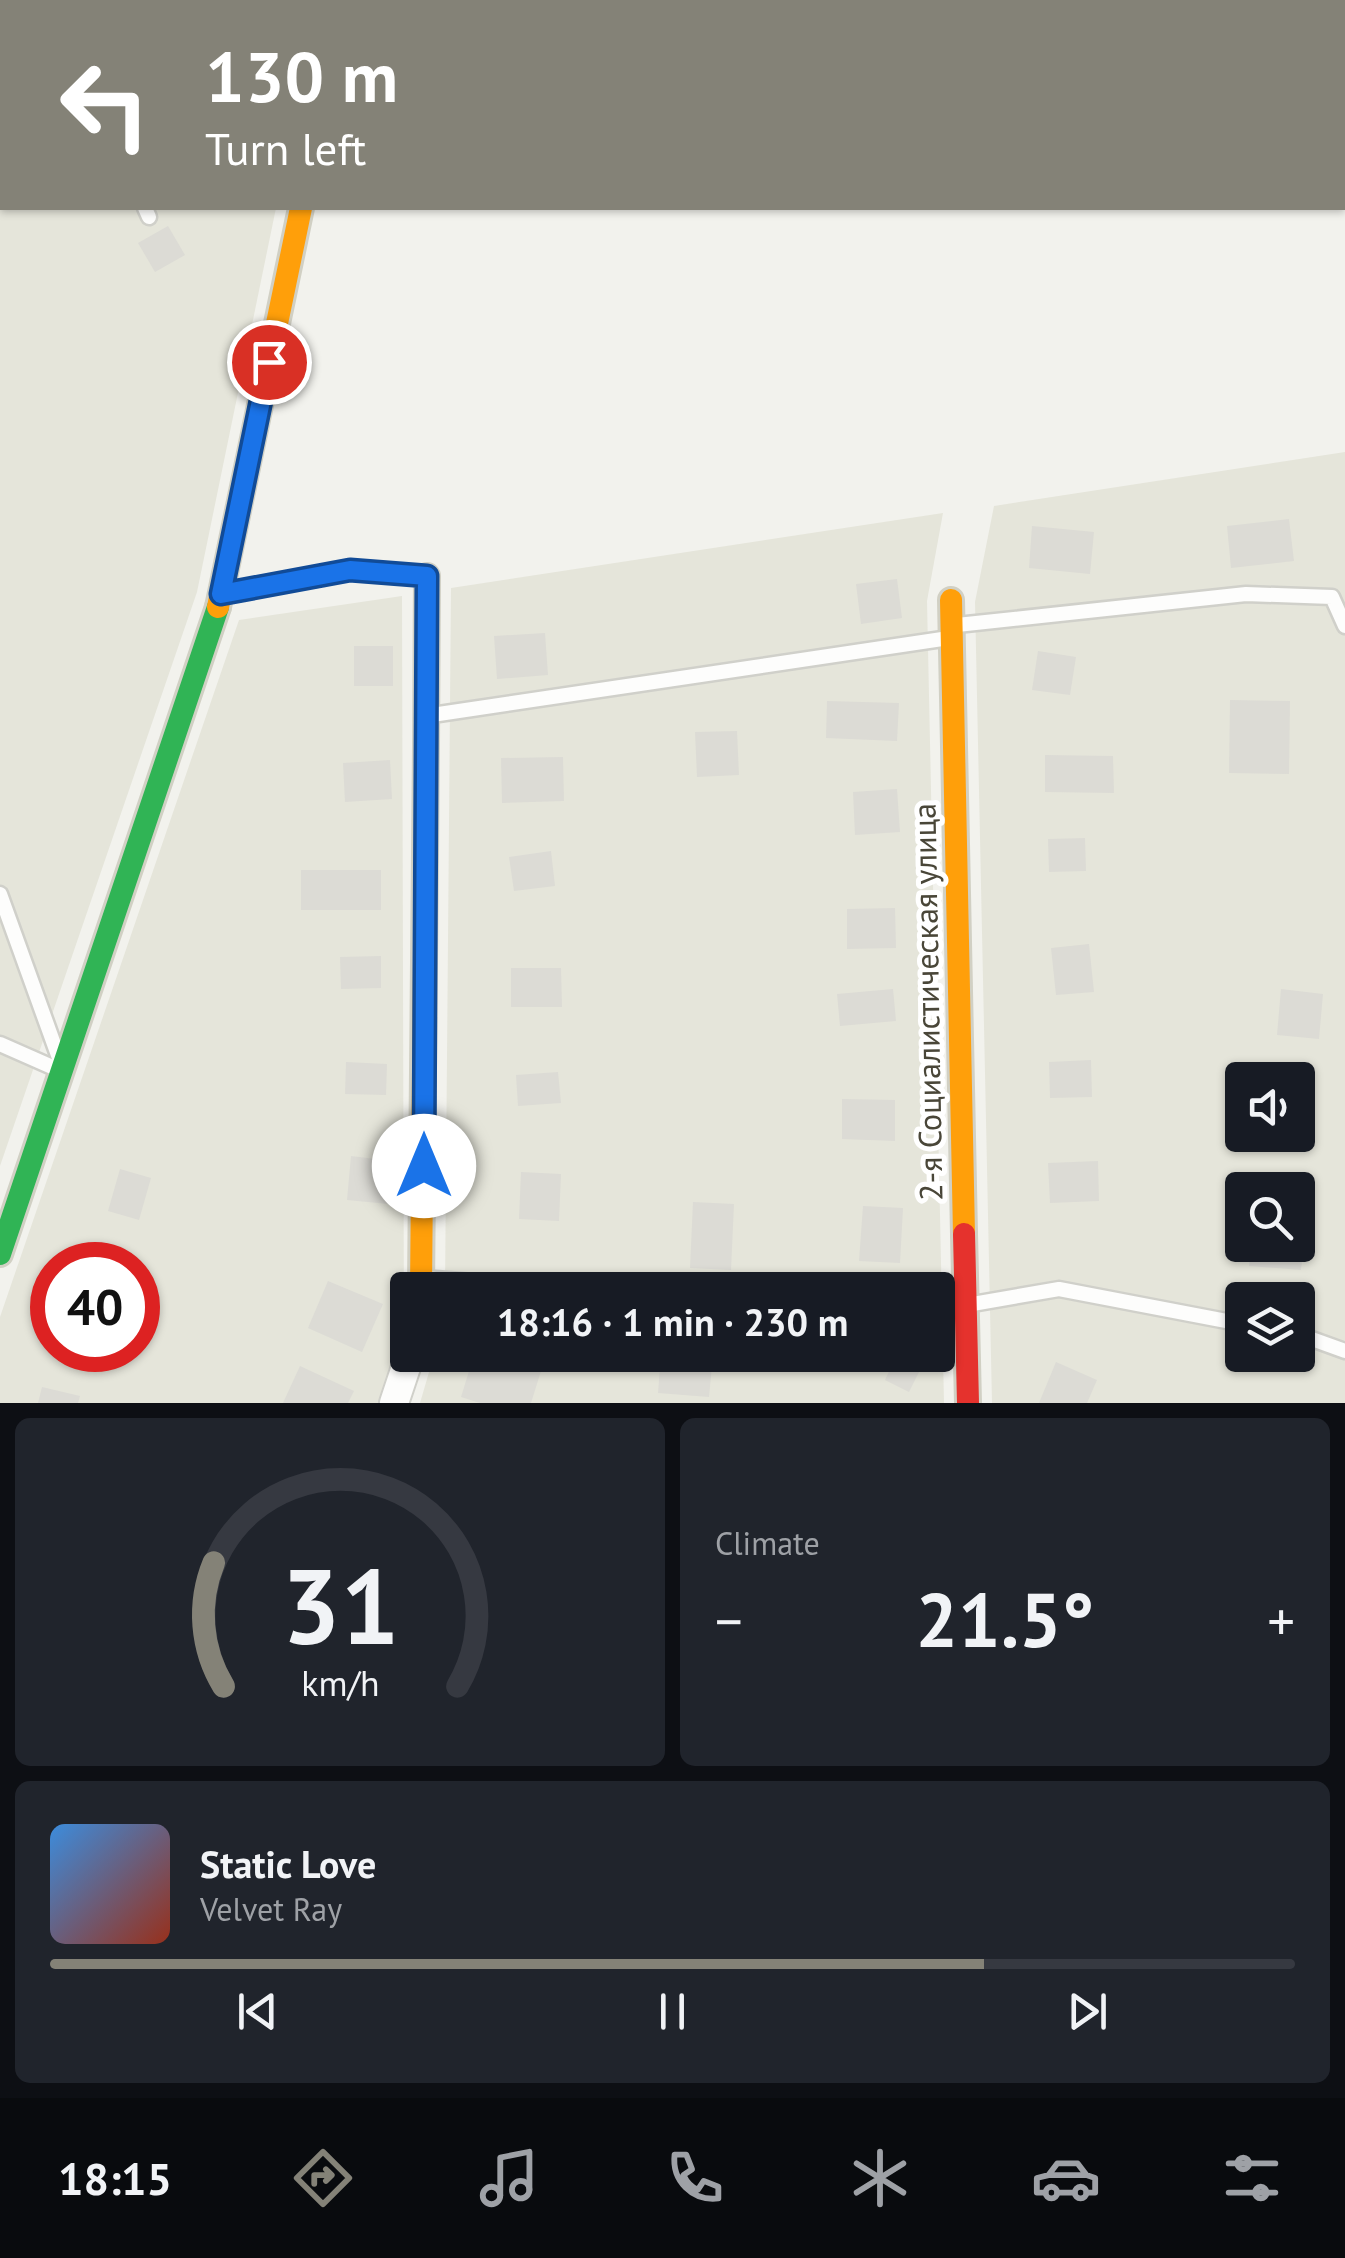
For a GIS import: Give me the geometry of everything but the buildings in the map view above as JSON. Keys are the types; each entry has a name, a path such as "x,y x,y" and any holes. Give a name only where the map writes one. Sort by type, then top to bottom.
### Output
{"street":[{"path":"0,1254 221,594 300,210"},
{"path":"422,1272 427,576"},
{"name":"2-я Социалистическая улица","path":"951,600 968,1403"},
{"path":"394,1403 404,1372"}],"lane":[{"path":"221,594 350,570 427,576"},
{"path":"426,716 951,632 1246,594 1332,596 1345,626"},
{"path":"0,894 64,1072"},
{"path":"0,1044 64,1072"},
{"path":"955,1308 1059,1290 1225,1321"},
{"path":"1315,1340 1345,1351"}],"shaded area":[{"path":"0,210 276,210 197,592 0,1166"},
{"path":"1345,452 1345,1403 992,1403 975,602 994,506"},
{"path":"943,513 927,601 941,1272 445,1272 451,588"},
{"path":"402,596 404,1272 390,1272 390,1372 395,1372 382,1403 0,1403 0,1317 239,620"},
{"path":"429,1372 943,1372 944,1403 420,1403"}],"traffic: fast":[{"path":"426,745 427,576"},
{"path":"0,1254 218,607"}],"traffic: slow":[{"path":"218,607 301,210"},
{"path":"951,600 964,1234"},
{"path":"421,1272 426,745"}],"traffic: jam":[{"path":"964,1234 968,1403"}],"route":[{"path":"269,362 221,594 350,570 427,576 424,1166"}]}
